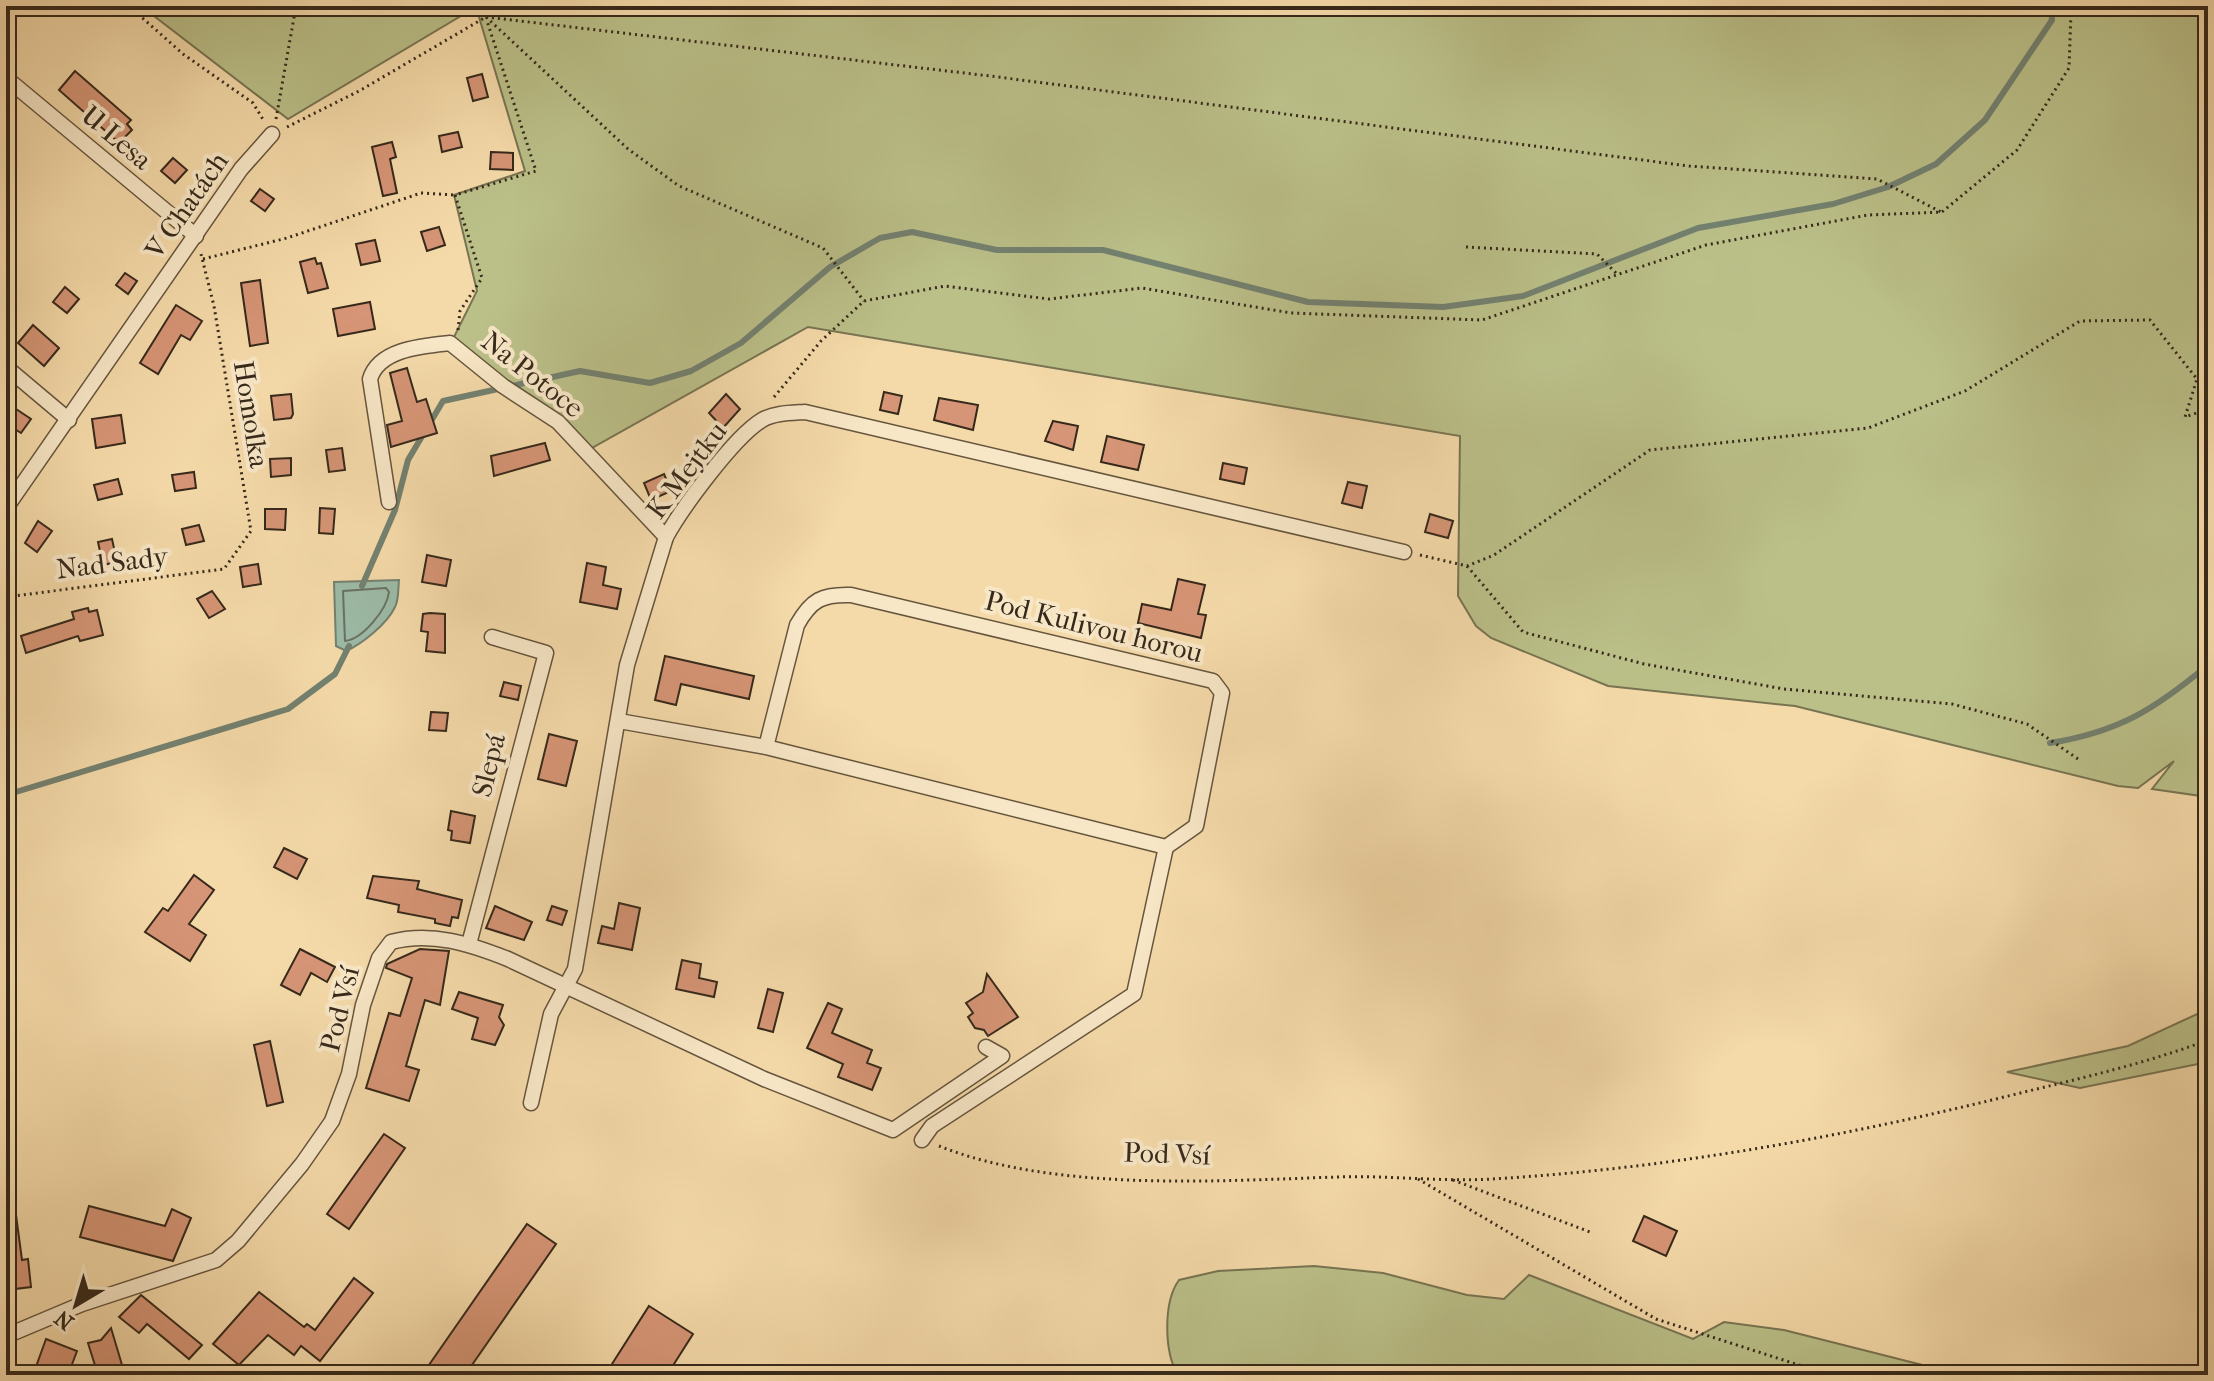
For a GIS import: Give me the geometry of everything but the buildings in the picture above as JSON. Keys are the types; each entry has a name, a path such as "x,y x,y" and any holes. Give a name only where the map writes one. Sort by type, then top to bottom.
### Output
{"street":[{"name":"U Lesa","path":"6,78 196,236"},
{"name":"V Chatách","path":"6,508 241,169 272,134"},
{"name":"Na Potoce","path":"389,502 370,379 372,371 384,356 446,344 457,347 503,386 558,422 666,537"},
{"path":"6,367 69,420"},
{"name":"K Mejtku","path":"531,1103 551,1014 575,969 627,665 666,537 676,519 747,432 763,419 805,412 1404,552"},
{"name":"Pod Kulivou horou","path":"766,747 797,625 806,607 818,597 851,595 1213,681 1222,693 1196,826 1166,847"},
{"name":"Slepá","path":"469,944 546,653 492,637"},
{"path":"619,721 766,747 1166,847 1134,994 932,1126 922,1140"},
{"name":"Pod Vsí","path":"6,1340 82,1304 216,1260 238,1241 302,1164 332,1121 349,1074 363,1005 379,958 391,942 431,937 469,944 566,983 764,1079 893,1130 1002,1056 986,1047"}],"path":[{"path":"129,6 183,54 253,103 272,134"},
{"path":"272,134 296,6"},
{"path":"272,134 359,91 486,17 496,6"},
{"path":"763,419 778,388 864,301 945,286 1049,299 1142,288 1291,313 1482,320 1706,245 1868,215 1942,212 2017,150 2069,68 2071,12 2067,6"},
{"path":"203,259 287,238 421,193 455,195 536,171 486,17"},
{"path":"486,17 990,76 1657,163 1877,179 1942,212"},
{"path":"486,17 628,149 679,186 823,248 864,301"},
{"path":"455,195 482,278 460,311 457,347"},
{"name":"Homolka","path":"196,236 214,306 251,531 224,569"},
{"path":"1466,247 1597,254 1618,275"},
{"path":"1404,552 1467,566 1494,555 1650,450 1868,428 1965,391 2080,321 2150,320 2197,379 2185,417 2208,409"},
{"path":"1467,566 1523,632 1644,664 1784,689 1952,704 2027,724 2081,761"},
{"name":"Nad Sady","path":"6,597 224,569"},
{"path":"1449,1179 1622,1168 1896,1123 2150,1062 2208,1040"},
{"name":"Pod Vsí","path":"922,1140 1006,1164 1108,1178 1189,1183 1415,1177 1449,1179"},
{"path":"1415,1177 1656,1319 1830,1375"},
{"path":"1449,1179 1590,1232"}],"green space":[{"path":"141,6 2208,6 2208,797 2152,789 2174,761 2138,788 2118,786 1795,706 1608,686 1491,638 1476,626 1458,596 1460,436 808,327 590,449 451,343 477,291 454,195 525,171 476,7 288,119"},
{"path":"2208,1009 2208,1062 2080,1088 2007,1072 2128,1046"},
{"path":"1314,1266 1383,1273 1467,1295 1504,1299 1529,1275 1693,1339 1724,1322 1784,1330 1962,1375 1178,1375 1170,1354 1167,1327 1170,1301 1179,1280 1218,1271"}],"water":[{"path":"399,580 396,604 380,627 346,651 336,646 334,582"}],"waterway":[{"path":"362,586 395,510 408,460 443,401 580,371 650,383 691,371 741,343 830,267 880,238 912,232 997,250 1103,250 1308,302 1443,307 1523,296 1698,228 1833,204 1888,187 1936,164 1985,120 2052,20 2051,6"},
{"path":"6,795 288,709 335,674 349,646"},
{"path":"2050,743 2096,732 2135,716 2171,694 2208,665"}]}
